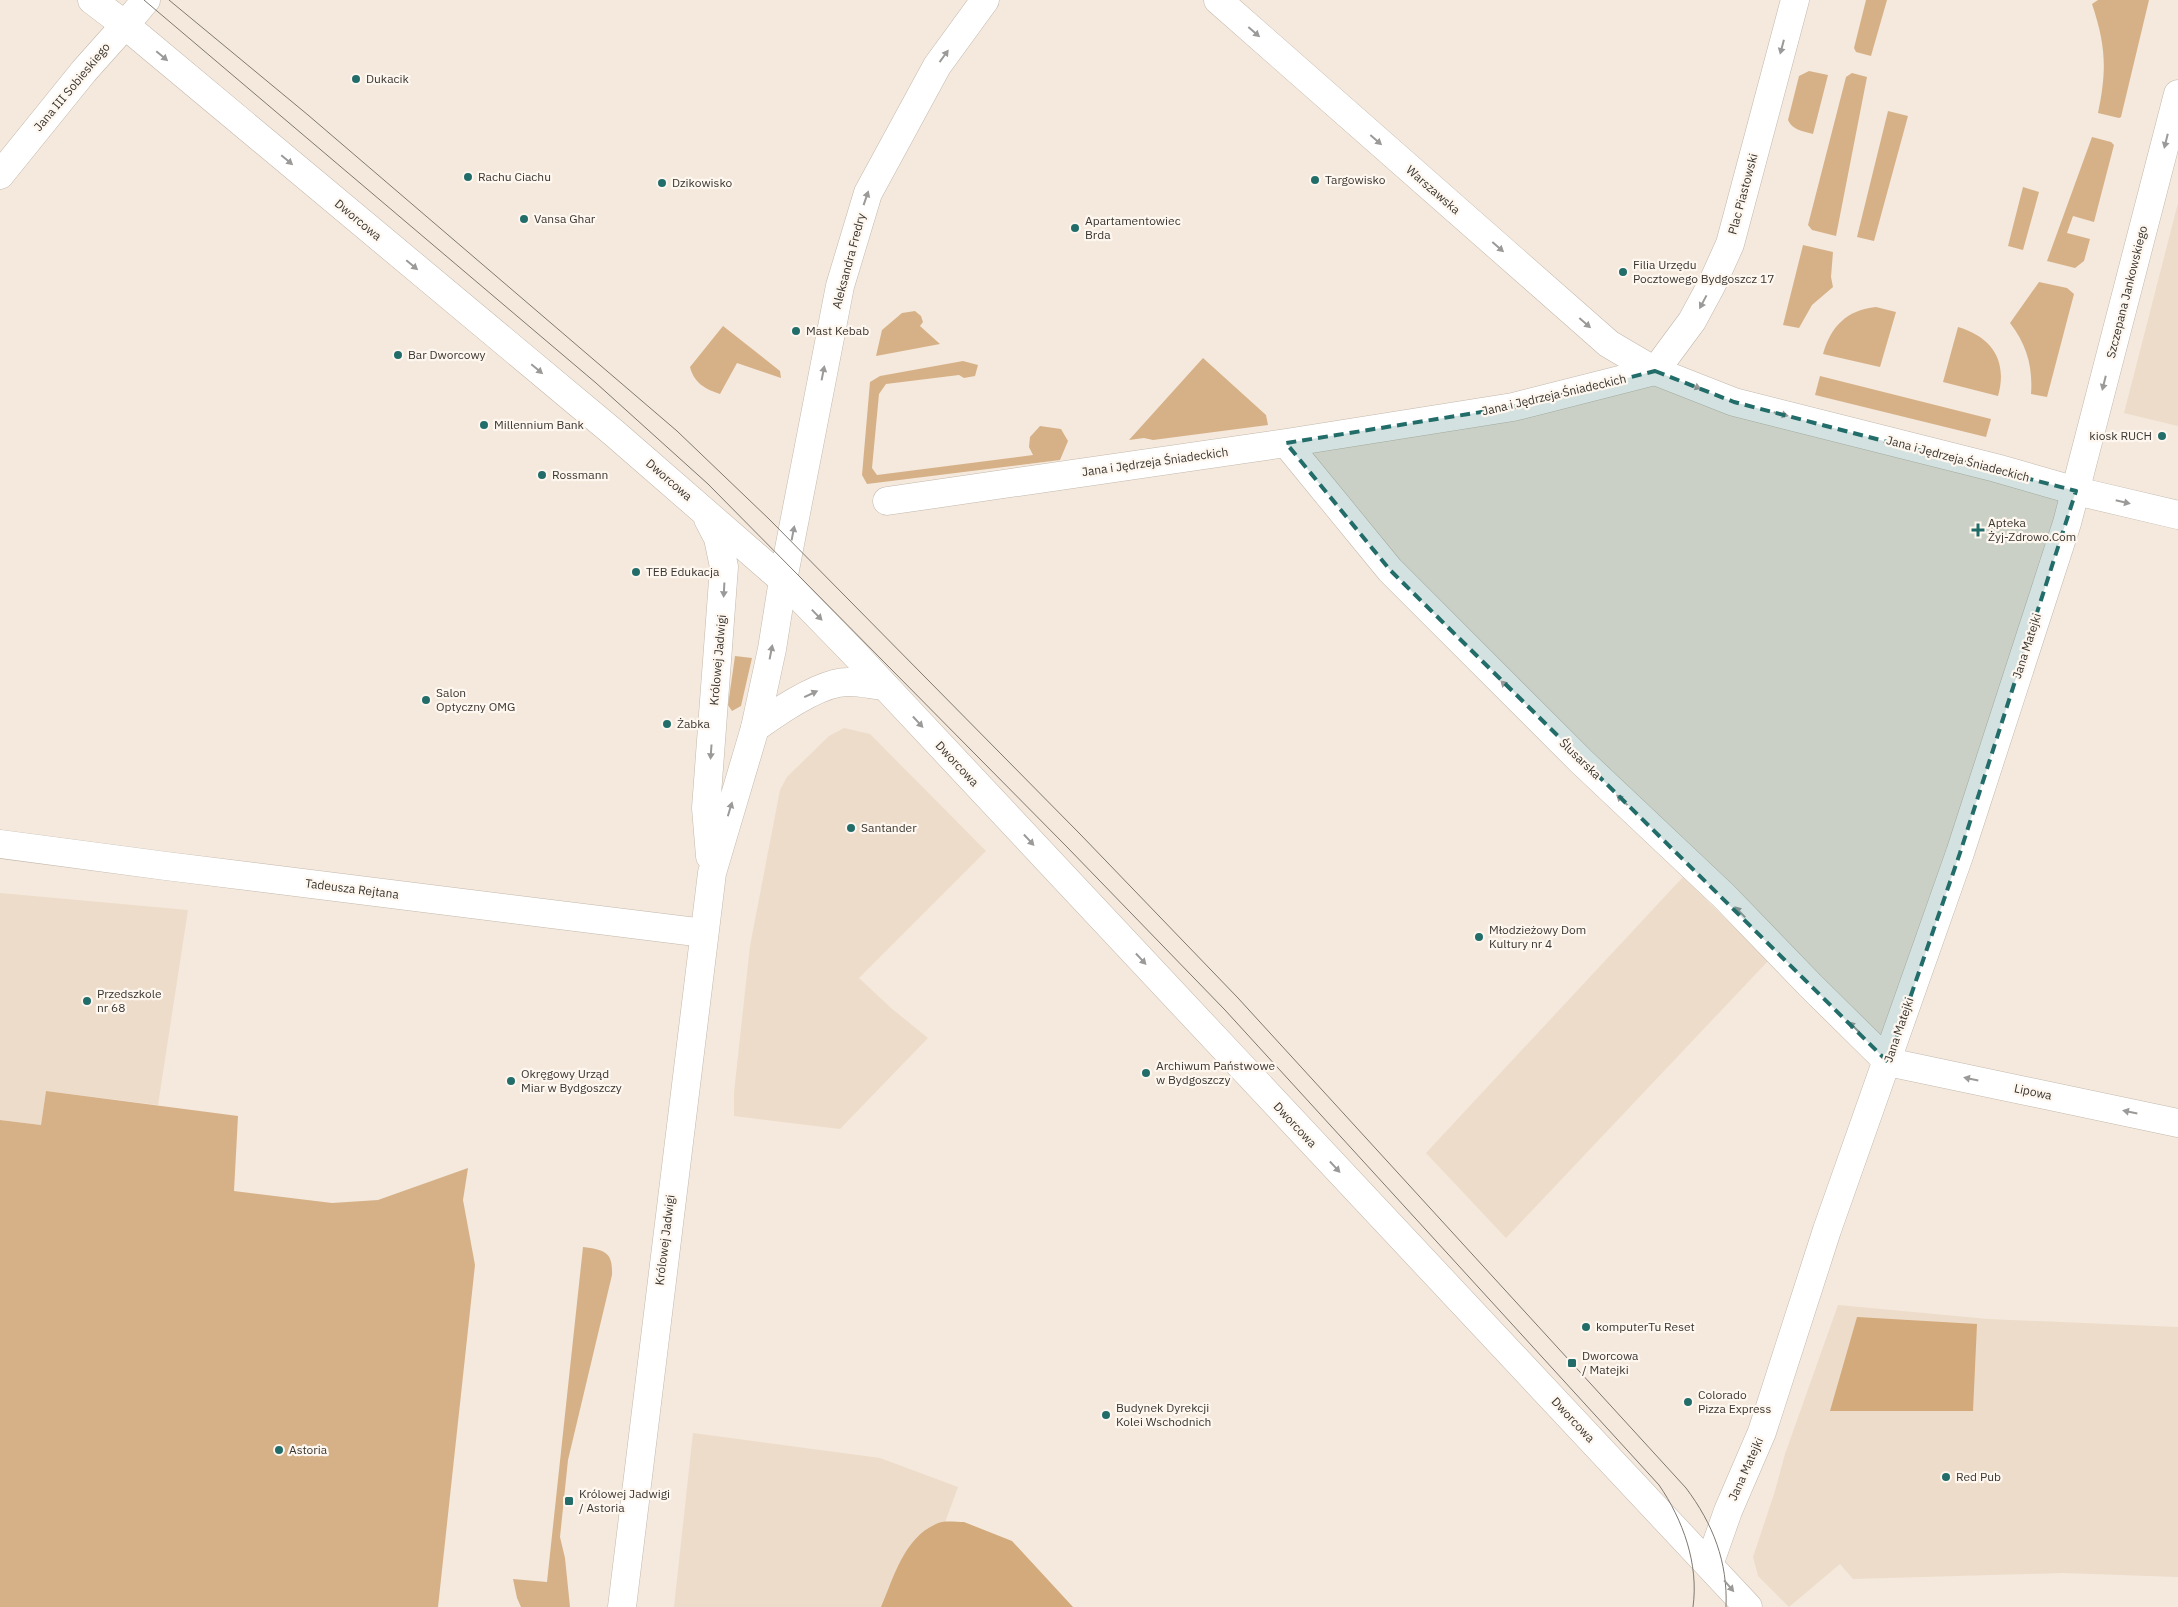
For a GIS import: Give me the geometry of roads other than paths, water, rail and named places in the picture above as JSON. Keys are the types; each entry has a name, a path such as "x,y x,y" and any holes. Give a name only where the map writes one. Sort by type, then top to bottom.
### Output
{"street":[{"name":"Dworcowa","path":"92,0 125,25 614,433 783,580 885,686 1748,1607"},
{"name":"Jana III Sobieskiego","path":"0,175 84,71 146,0"},
{"name":"Aleksandra Fredry","path":"783,580 840,286 868,193 937,66 985,0"},
{"name":"Warszawska","path":"1218,0 1609,344 1655,371"},
{"name":"Plac Piastowski","path":"1655,371 1692,321 1712,284 1730,244 1795,0"},
{"name":"Szczepana Jankowskiego","path":"2076,491 2178,94"},
{"name":"Jana i Jędrzeja Śniadeckich","path":"887,502 1286,443 1512,407 1655,371 1734,402 1987,466 2076,491 2178,515"},
{"name":"Ślusarska","path":"1286,443 1390,570 1581,762 1724,896 1888,1062"},
{"name":"Jana Matejki","path":"1709,1565 1728,1511 1762,1432 1827,1230 1888,1062 1963,844 2076,491"},
{"name":"Królowej Jadwigi","path":"703,511 718,538 724,567 706,808 712,873"},
{"name":"Królowej Jadwigi","path":"622,1607 712,873 755,728 772,649 783,580"},
{"path":"755,728 786,705 820,690 848,681 885,686"},
{"name":"Tadeusza Rejtana","path":"0,844 704,933"},
{"name":"Lipowa","path":"1888,1062 2178,1122"}],"tram line":[{"path":"144,0 596,383 708,484 1067,847 1225,1010 1659,1485 1675,1513 1687,1543 1694,1575 1693,1607"},
{"path":"169,0 308,115 677,431 770,520 1080,834 1238,998 1686,1488 1704,1515 1717,1544 1724,1574 1726,1607"}],"place":[{"name":"Dukacik","path":"356,79"},
{"name":"Rachu Ciachu","path":"468,177"},
{"name":"Targowisko","path":"1315,180"},
{"name":"Dzikowisko","path":"662,183"},
{"name":"Vansa Ghar","path":"524,219"},
{"name":"Apartamentowiec Brda","path":"1075,228"},
{"name":"Filia Urzędu Pocztowego Bydgoszcz 17","path":"1623,272"},
{"name":"Mast Kebab","path":"796,331"},
{"name":"Bar Dworcowy","path":"398,355"},
{"name":"Millennium Bank","path":"484,425"},
{"name":"kiosk RUCH","path":"2162,436"},
{"name":"Rossmann","path":"542,475"},
{"name":"Apteka Żyj-Zdrowo.Com","path":"1978,530"},
{"name":"TEB Edukacja","path":"636,572"},
{"name":"Salon Optyczny OMG","path":"426,700"},
{"name":"Żabka","path":"667,724"},
{"name":"Santander","path":"851,828"},
{"name":"Młodzieżowy Dom Kultury nr 4","path":"1479,937"},
{"name":"Przedszkole nr 68","path":"87,1001"},
{"name":"Archiwum Państwowe w Bydgoszczy","path":"1146,1073"},
{"name":"Okręgowy Urząd Miar w Bydgoszczy","path":"511,1081"},
{"name":"komputerTu Reset","path":"1586,1327"},
{"name":"Dworcowa / Matejki","path":"1572,1363"},
{"name":"Colorado Pizza Express","path":"1688,1402"},
{"name":"Budynek Dyrekcji Kolei Wschodnich","path":"1106,1415"},
{"name":"Astoria","path":"279,1450"},
{"name":"Red Pub","path":"1946,1477"},
{"name":"Królowej Jadwigi / Astoria","path":"569,1501"}]}
